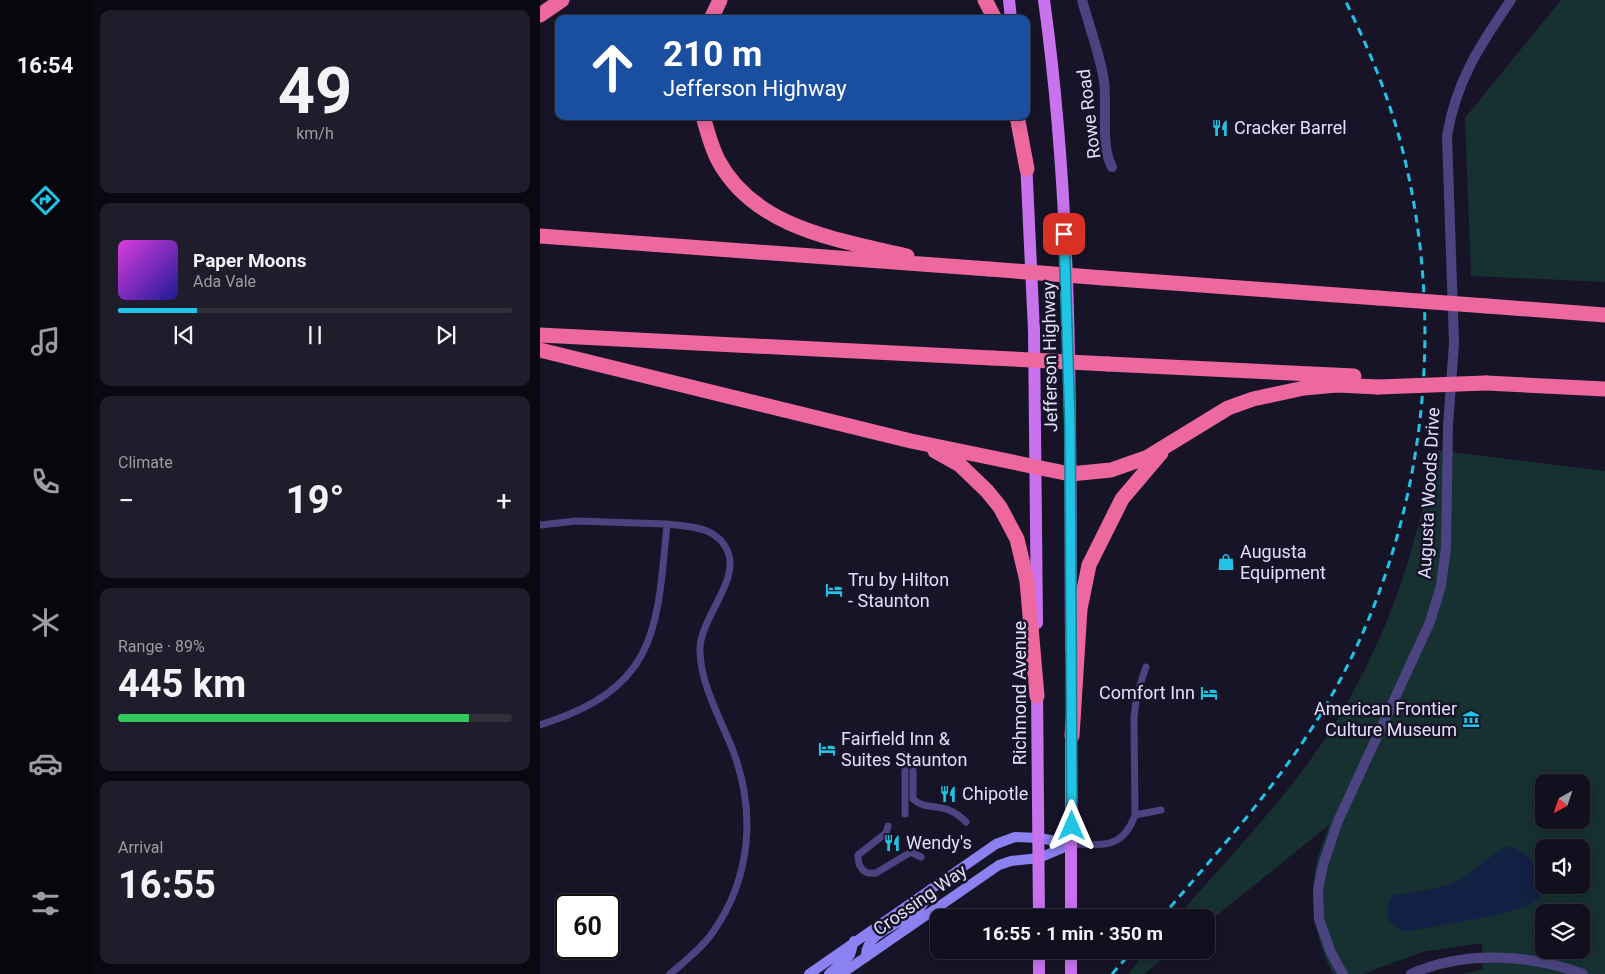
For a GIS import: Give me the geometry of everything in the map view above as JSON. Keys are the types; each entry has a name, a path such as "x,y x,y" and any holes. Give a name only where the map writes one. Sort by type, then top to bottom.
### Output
{"highway":[{"path":"540,16 562,0"},
{"path":"712,15 720,0"},
{"path":"985,0 993,15"},
{"path":"704,120 711,143 729,175 756,202 786,221 810,233 838,241 955,267"},
{"path":"1018,120 1027,169"},
{"path":"540,236 1605,315"},
{"path":"540,335 1108,364 1378,382 1486,383 1605,389"},
{"path":"540,350 911,441 1036,469 1070,474 1119,468 1166,448 1212,417 1228,408 1253,399 1304,388 1378,382"},
{"path":"911,441 944,454 960,465 987,491 1008,521 1022,553 1028,581 1037,696"},
{"path":"1072,736 1080,609 1089,565 1122,499 1166,448"}],"main road":[{"path":"1009,0 1011,15"},
{"name":"Jefferson Highway","path":"1044,0 1055,95 1064,215 1070,474"},
{"name":"Jefferson Highway","path":"1021,120 1027,169 1034,331 1036,469"},
{"name":"Richmond Avenue","path":"1036,469 1039,909"},
{"path":"1070,474 1071,909"},
{"path":"1039,959 1040,974"},
{"path":"1071,959 1071,974"}],"street":[{"name":"Rowe Road","path":"1082,0 1103,75 1106,102 1106,148 1112,167"},
{"name":"Augusta Woods Drive","path":"1343,974 1331,953 1318,919 1318,890 1323,865 1338,821 1430,622 1441,586 1446,548 1448,426 1454,344 1447,136 1451,109 1461,81 1486,35 1511,0"},
{"name":"Crossing Way","path":"809,974 996,844 1015,837 1038,838 1072,844"},
{"name":"Crossing Way","path":"841,974 999,865 1011,861 1039,858 1072,844"},
{"path":"866,957 866,950 872,939 919,908 933,886"},
{"path":"829,974 850,955 854,941"},
{"path":"1411,974 1425,968 1483,957 1537,961 1584,974"}],"lane":[{"path":"540,525 576,521 667,524 695,527 714,533 723,542 729,554 728,574 705,625 699,650 703,676 740,770 746,792 747,818 743,863 726,909 713,933 670,974"},
{"path":"540,725 577,712 599,699 624,680 638,663 649,641 657,608 667,524"},
{"path":"1072,844 1099,845 1115,842 1128,830 1135,814 1134,717 1137,694 1146,667"},
{"path":"905,814 905,755 913,763 913,799 919,805 942,806 956,812 966,822"},
{"path":"1135,814 1161,810"},
{"path":"888,826 886,833 858,855 858,865 862,870 869,874 876,873 911,852 921,857"}],"green space":[{"path":"1561,0 1605,0 1605,282 1471,276 1465,118"},
{"name":"American Frontier Culture Museum","path":"1434,450 1605,471 1605,974 1462,974 1483,969 1482,943 1422,952 1363,974 1333,974 1318,935 1313,907 1317,861 1329,825 1215,917 1215,909 1184,909 1247,839 1298,777 1336,721 1357,685 1375,648 1405,571 1417,531"},
{"path":"1140,959 1163,959 1144,974 1128,974"}],"water":[{"path":"1510,846 1525,853 1535,866 1535,894 1541,894 1540,897 1528,906 1488,917 1407,931 1395,926 1388,918 1388,906 1394,895 1427,890 1452,883 1466,876"}],"railway":[{"path":"1169,909 1271,787 1328,702 1360,640 1385,575 1405,508 1418,439 1424,369 1424,299 1418,229 1405,160 1394,119 1372,58 1345,0"},
{"path":"1112,974 1125,959"}],"place":[{"name":"Cracker Barrel","path":"1220,128"},
{"name":"Augusta Equipment","path":"1226,562"},
{"name":"Tru by Hilton - Staunton","path":"834,590"},
{"name":"Comfort Inn","path":"1209,693"},
{"name":"American Frontier Culture Museum","path":"1471,719"},
{"name":"Fairfield Inn & Suites Staunton","path":"827,749"},
{"name":"Chipotle","path":"948,794"},
{"name":"Wendy's","path":"892,843"}],"route":[{"path":"1064,234 1070,425 1072,826"}]}
